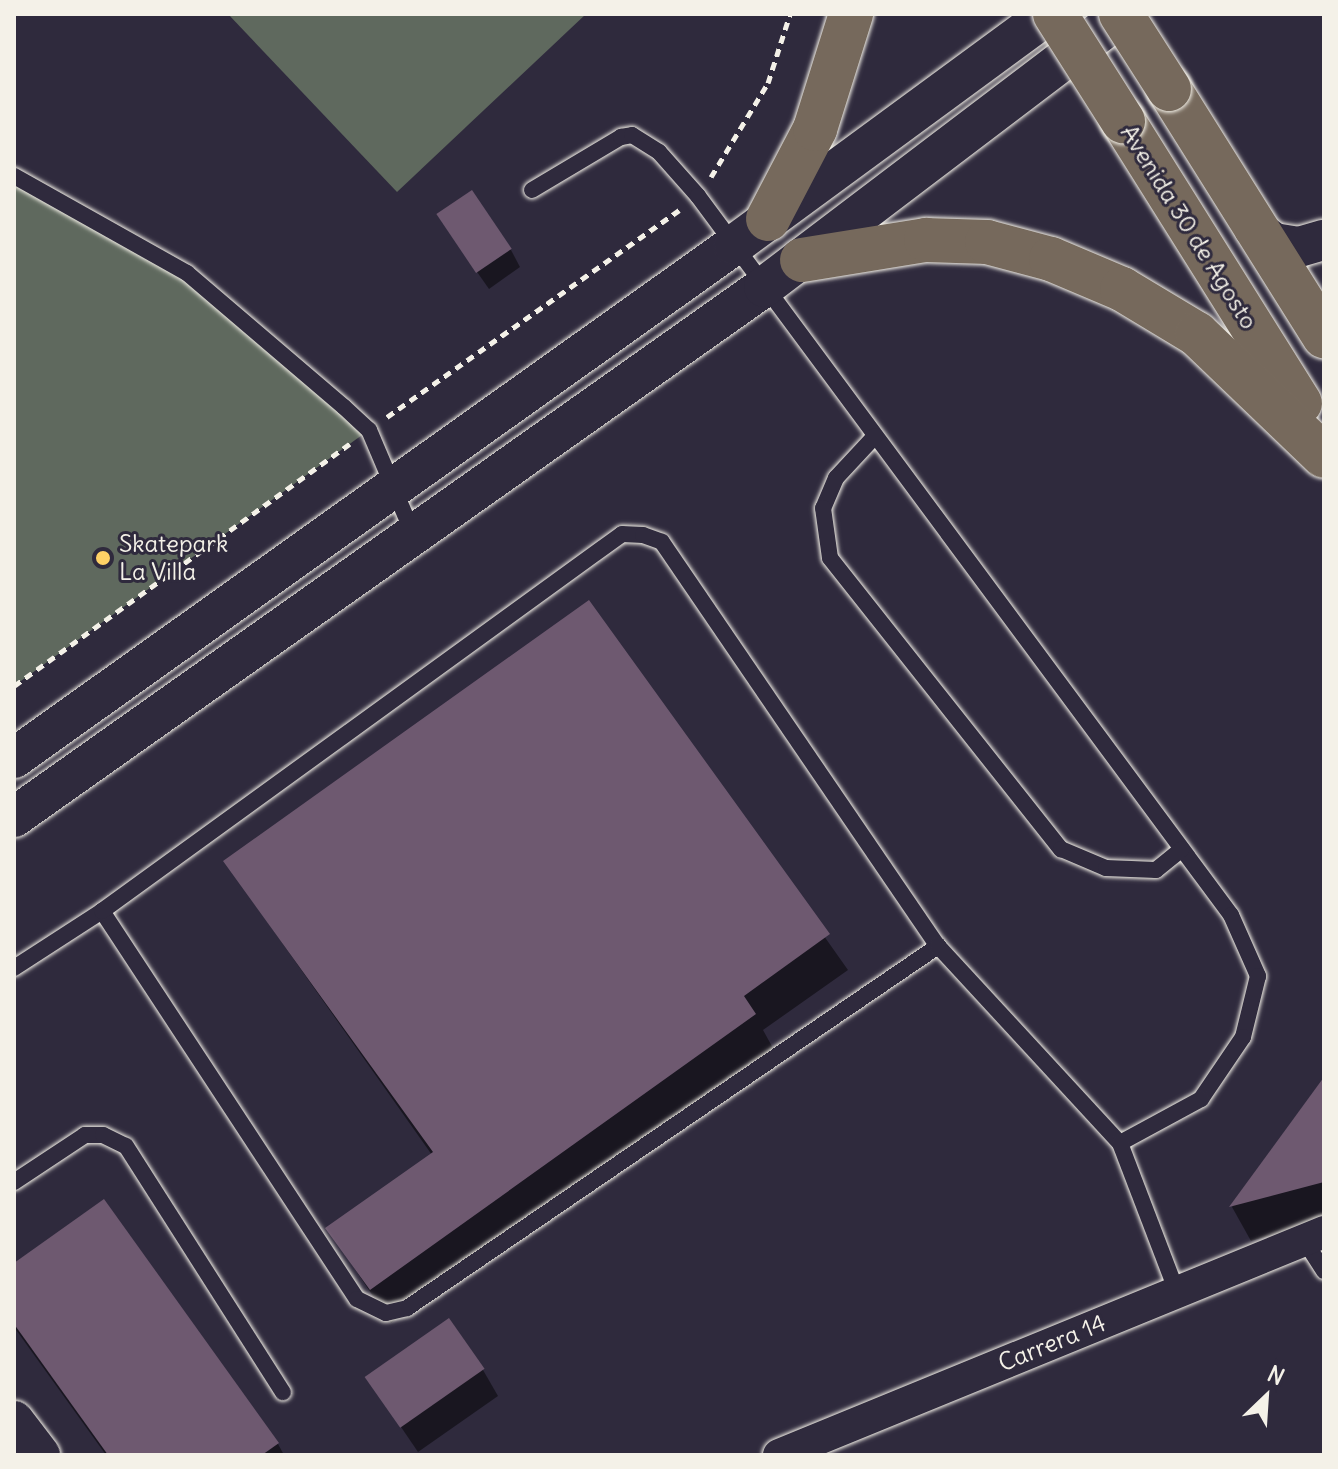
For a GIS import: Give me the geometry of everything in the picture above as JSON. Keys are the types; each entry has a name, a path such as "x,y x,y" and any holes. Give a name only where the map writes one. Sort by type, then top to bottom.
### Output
{"main road":[{"path":"751,232 815,129 851,14"},
{"name":"Avenida 30 de Agosto","path":"1055,14 1324,440"},
{"path":"1123,14 1324,336"},
{"path":"802,260 926,240 987,242 1051,259 1122,289 1197,334 1324,456"}],"street":[{"path":"14,758 395,483 751,232 1048,14"},
{"path":"14,817 414,539 802,260 1123,14"},
{"path":"1254,228 1274,243 1299,247 1324,240"},
{"name":"Carrera 14","path":"779,1455 1314,1236"},
{"path":"14,1421 40,1455"}],"lane":[{"path":"532,190 632,135 659,152 698,196 751,232 764,287 1231,915 1258,976 1243,1037 1201,1099 1120,1143"},
{"path":"14,176 187,273 369,430 395,483 414,539"},
{"path":"875,436 836,478 823,508 830,558 1061,849 1106,868 1156,870 1182,849"},
{"path":"14,968 102,911 622,534 643,535 662,542 938,946 1120,1143 1177,1292"},
{"path":"102,911 357,1299 386,1313 407,1308 938,946"},
{"path":"14,1182 85,1135 103,1135 126,1146 283,1392"},
{"path":"1314,1236 1324,1271"}],"path":[{"path":"14,686 698,196 768,83 790,14"}],"shaded area":[{"path":"228,14 586,14 397,192"},
{"name":"Skatepark La Villa","path":"14,176 187,273 369,430 14,686"}],"building":[{"path":"472,190 512,249 476,273 436,214"},
{"path":"589,600 830,934 744,996 756,1014 370,1290 325,1228 433,1152 223,861"},
{"path":"1324,1077 1324,1182 1229,1207"},
{"path":"104,1199 279,1443 262,1455 108,1455 14,1324 14,1263"},
{"path":"449,1318 485,1369 400,1428 365,1377"}],"place":[{"name":"Skatepark La Villa","path":"103,558"}]}
